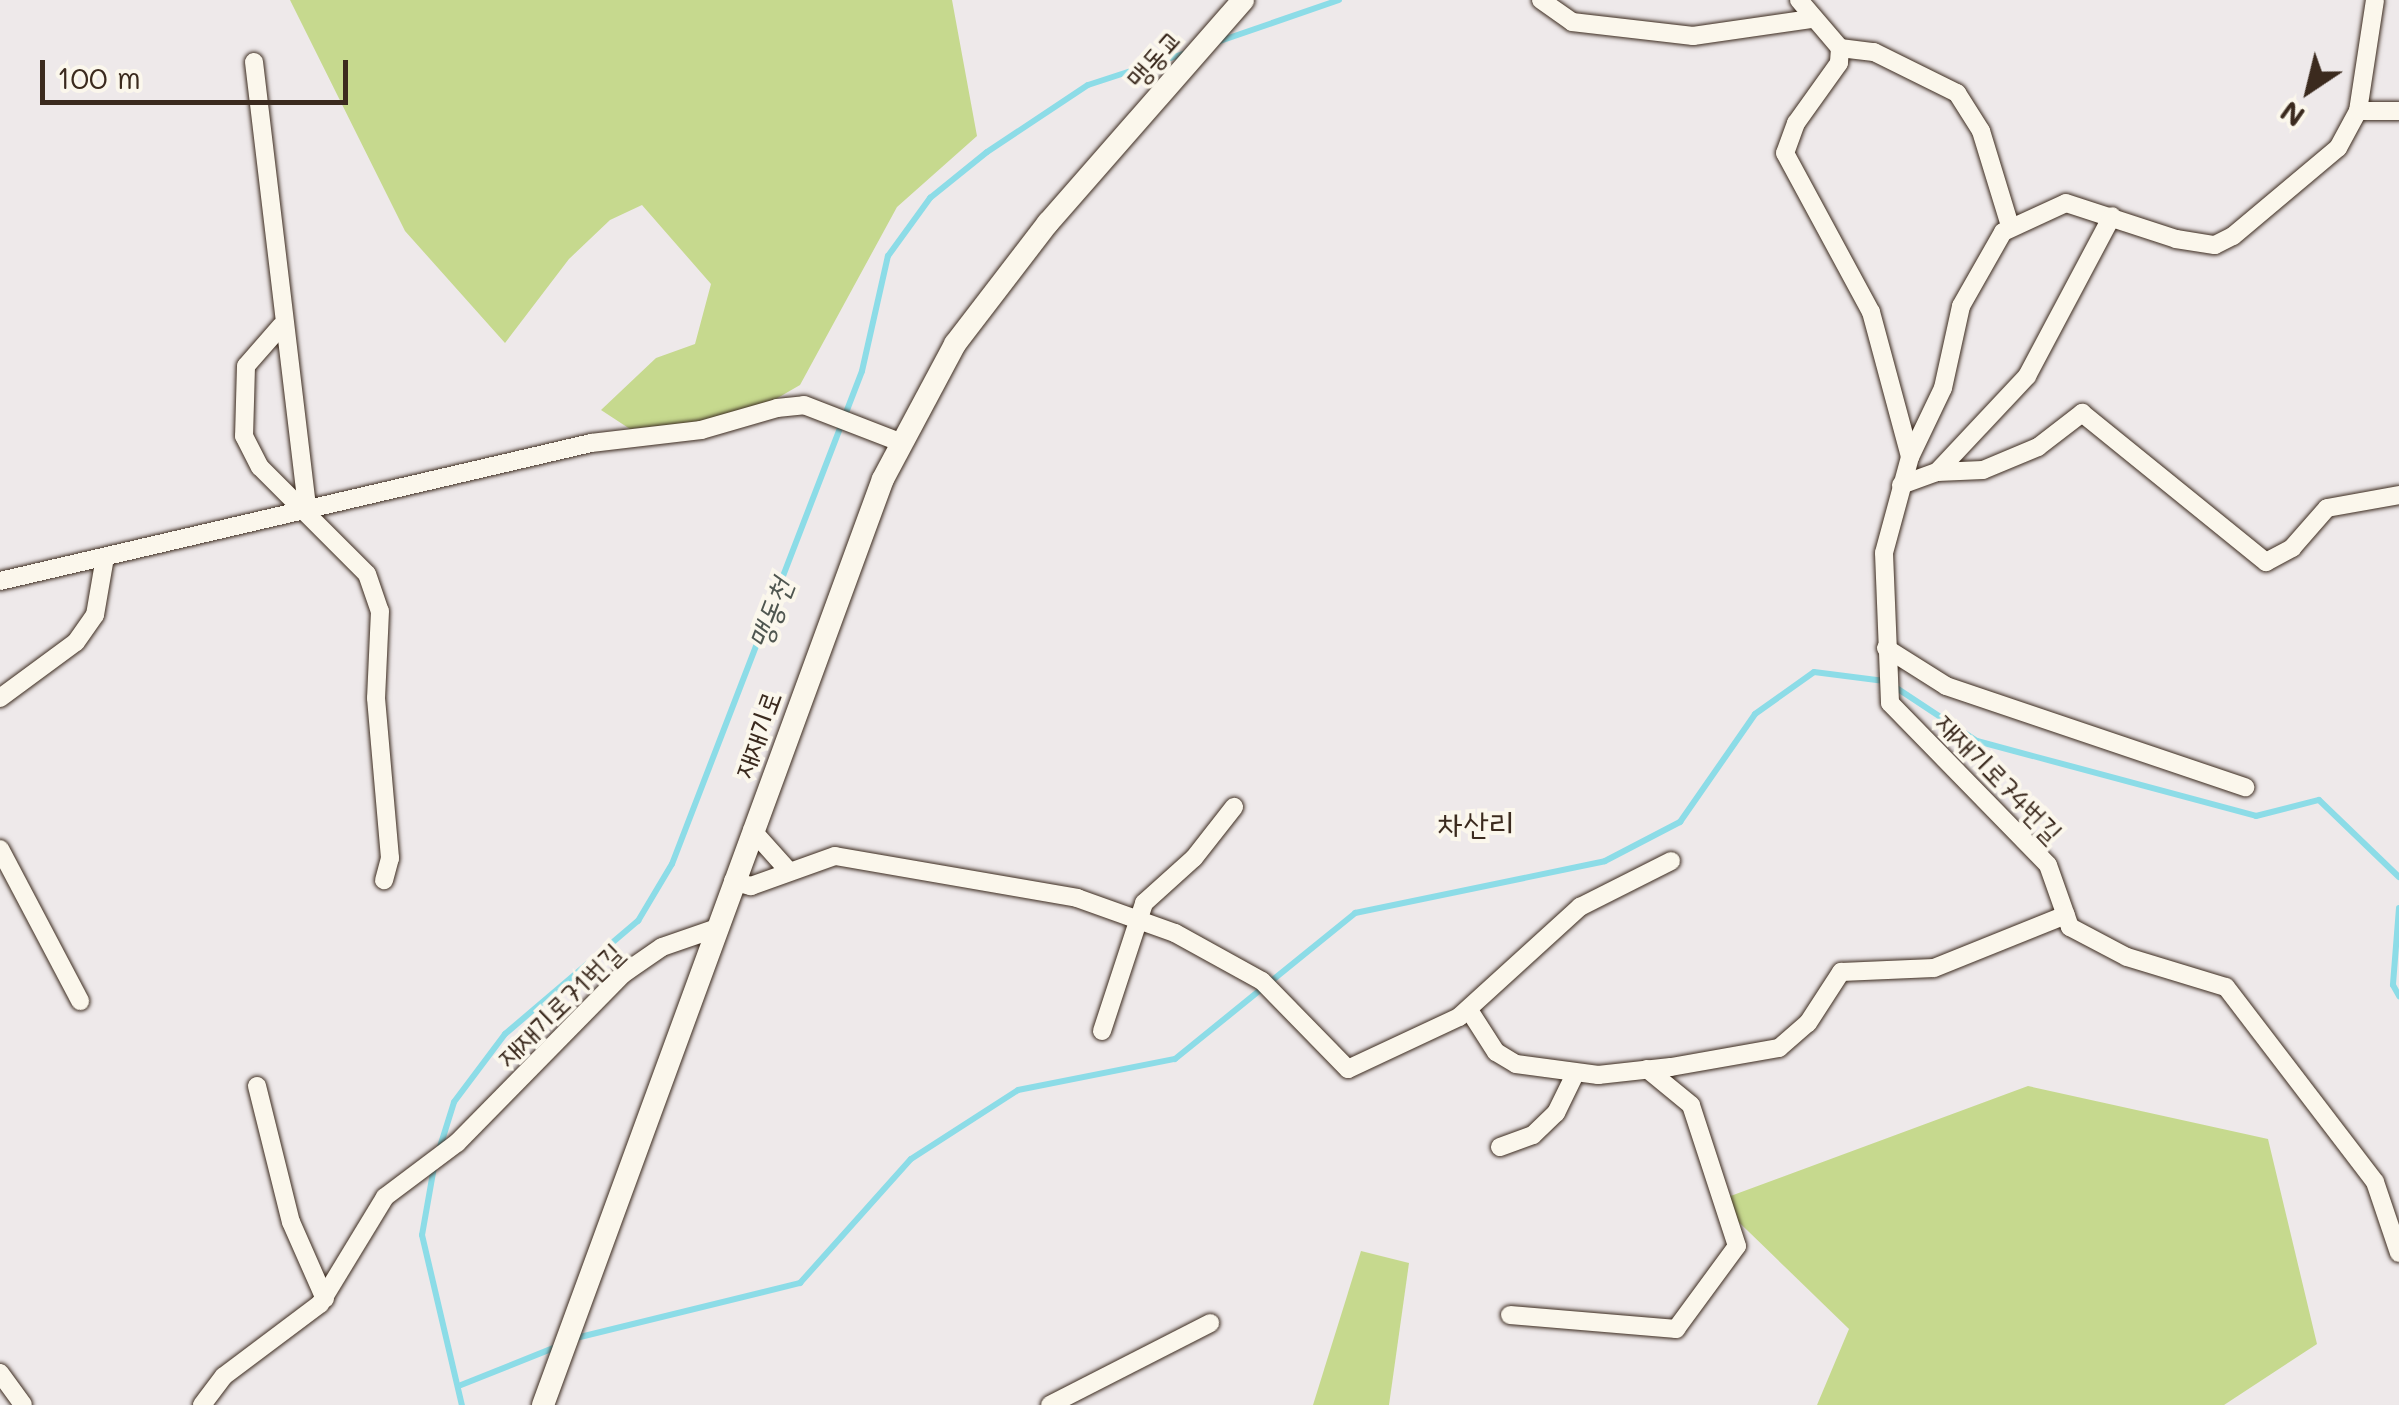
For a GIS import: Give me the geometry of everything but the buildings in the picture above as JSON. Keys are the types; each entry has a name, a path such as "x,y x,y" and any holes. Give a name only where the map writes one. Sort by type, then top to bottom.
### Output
{"street":[{"path":"1540,0 1572,22 1693,36 1810,19"},
{"path":"1799,0 1810,19 1840,48 1874,52 1957,93 1981,131 2010,226 2066,203 2215,245 2338,148 2358,110 2375,0"},
{"name":"맹동교","path":"1123,137 1231,7"},
{"path":"1840,48 1839,63 1796,123 1786,153 1871,312 1910,457"},
{"path":"254,62 281,326 306,508"},
{"path":"2358,110 2399,112"},
{"name":"재재기로","path":"543,1405 714,930 902,443 955,344 1123,137"},
{"path":"1937,472 2028,376 2112,216"},
{"name":"재재기로74번길","path":"2010,226 1960,306 1943,388 1901,485 1884,554 1886,668 1890,703 2048,866 2066,916"},
{"path":"281,326 246,366 239,400 244,436 260,466 306,508 367,574 380,611 376,698 390,858 384,880"},
{"path":"0,582 306,508 804,405 902,443"},
{"path":"1901,485 1937,472 1984,470 2038,447 2082,414 2266,562 2292,548 2327,508 2399,495"},
{"path":"0,698 76,642 95,615 105,557"},
{"path":"1886,648 1946,686 2245,787"},
{"path":"1102,1031 1135,920 1234,807"},
{"path":"752,830 786,869"},
{"path":"0,849 80,1001"},
{"path":"734,881 751,886 786,869 835,856 1077,898 1135,920 1269,988 1348,1069 1417,1042 1468,1010 1580,907 1672,860"},
{"path":"1468,1010 1496,1052 1516,1064 1576,1074 1646,1070 1779,1048 1808,1023 1841,972 1934,968 2066,916 2070,927 2127,957 2226,987 2375,1182 2399,1253"},
{"name":"재재기로71번길","path":"324,1299 384,1197 457,1143 623,974 662,947 714,930"},
{"path":"1510,1315 1676,1329 1738,1246 1691,1105 1646,1070"},
{"path":"1500,1148 1556,1113 1576,1074"},
{"path":"202,1405 224,1376 324,1299 290,1222 257,1086"},
{"path":"1050,1405 1210,1323"},
{"path":"0,1373 24,1405"}],"green space":[{"path":"290,0 952,0 977,136 897,207 800,385 745,417 630,429 601,410 656,358 695,344 711,284 642,205 610,220 569,259 505,343 405,231"},
{"path":"2028,1086 2268,1139 2317,1344 2224,1405 1817,1405 1849,1329 1717,1201"},
{"path":"1361,1251 1409,1263 1389,1405 1313,1405"}],"waterway":[{"name":"맹동천","path":"1217,42 1339,0"},
{"name":"맹동천","path":"439,1150 454,1102 505,1034 638,921 672,864 862,371 888,256 930,198 987,152 1088,85 1186,53"},
{"path":"576,1338 800,1283 911,1159 1018,1090 1175,1059 1355,913 1605,861 1680,822 1755,714 1814,672 1884,681"},
{"path":"1895,687 1977,741 2256,816 2319,800 2399,877"},
{"path":"2399,908 2393,985 2399,996"},
{"name":"맹동천","path":"434,1167 422,1235 462,1405"},
{"path":"461,1385 556,1347"}],"district":[{"name":"차산리","path":"1476,822"}]}
